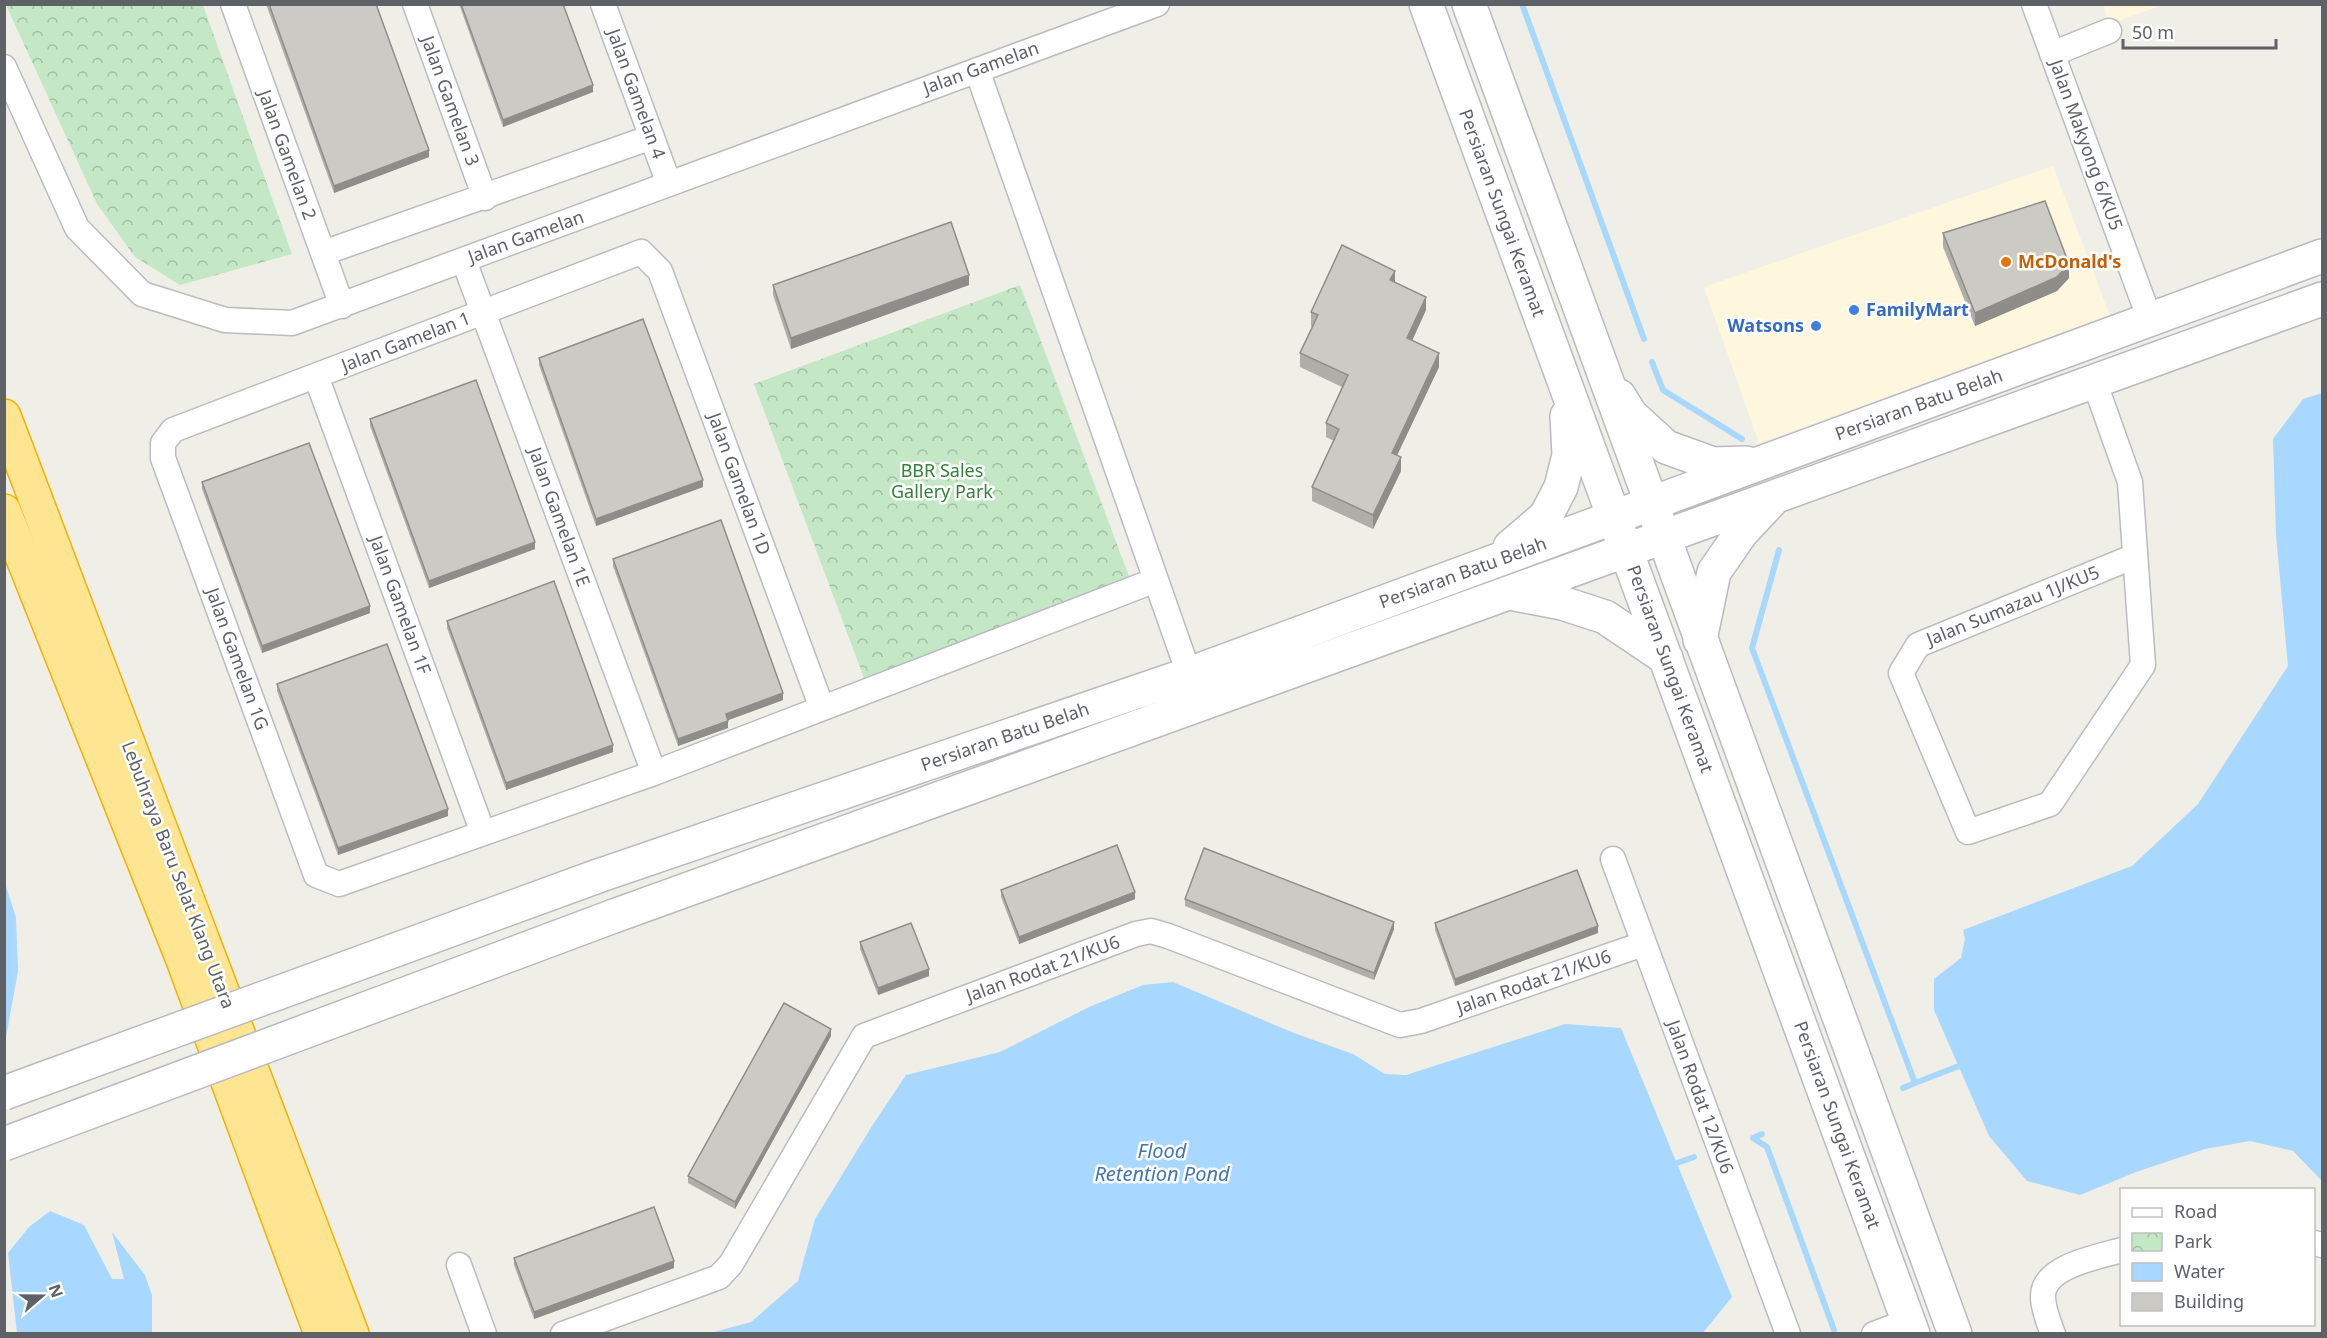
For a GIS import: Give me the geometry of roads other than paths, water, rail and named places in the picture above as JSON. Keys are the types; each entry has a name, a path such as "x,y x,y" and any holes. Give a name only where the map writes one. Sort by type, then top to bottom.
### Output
{"highway":[{"name":"Lebuhraya Baru Selat Klang Utara","path":"4,416 352,1334"},
{"name":"Lebuhraya Baru Selat Klang Utara","path":"4,511 183,960 321,1334"}],"street":[{"name":"Jalan Gamelan 2","path":"233,4 342,306"},
{"name":"Jalan Gamelan 3","path":"415,4 485,198"},
{"name":"Jalan Gamelan 4","path":"603,4 669,184"},
{"name":"Jalan Gamelan","path":"4,67 77,228 142,294 225,320 292,323 1157,4"},
{"name":"Persiaran Sungai Keramat","path":"1426,4 1911,1327"},
{"path":"1469,4 1955,1334"},
{"name":"Jalan Makyong 6/KU5","path":"2034,4 2150,320"},
{"path":"2052,54 2109,31"},
{"path":"976,70 1189,674 1187,687 1180,699 1131,729"},
{"path":"323,253 485,198 651,137"},
{"name":"Jalan Gamelan 1","path":"163,443 173,430 641,252 651,262"},
{"name":"Persiaran Batu Belah","path":"4,1093 598,876 1189,674 2322,256"},
{"name":"Jalan Gamelan 1E","path":"464,261 654,773"},
{"name":"Jalan Gamelan 1D","path":"651,262 660,271 822,708"},
{"name":"Persiaran Batu Belah","path":"4,1144 614,916 2322,299"},
{"path":"1601,370 1631,415 1666,447 1713,464 1761,463"},
{"name":"Jalan Gamelan 1F","path":"316,376 483,833"},
{"name":"Jalan Sumazau 1J/KU5","path":"2094,381 2130,482 2143,665 2050,804 1968,832 1901,673 1912,654 1918,645 2135,556"},
{"path":"1492,562 1546,516 1561,487 1569,455 1566,386"},
{"name":"Jalan Gamelan 1G","path":"163,443 163,458 316,875 339,884 483,833"},
{"path":"1700,640 1714,572 1741,533 1774,497"},
{"path":"483,833 654,773 1156,580"},
{"path":"1510,592 1562,603 1605,617 1666,658"},
{"name":"Jalan Rodat 12/KU6","path":"1612,859 1788,1334"},
{"name":"Jalan Rodat 21/KU6","path":"563,1334 718,1277 731,1264 864,1036 1136,934 1151,931 1168,936 1400,1025 1420,1021 1643,944"},
{"path":"2054,1334 2042,1296 2047,1280 2060,1270 2120,1250"},
{"path":"459,1265 484,1334"},
{"path":"1874,1334 1911,1327"}],"water":[{"path":"2322,393 2322,1181 2293,1151 2250,1141 2205,1149 2136,1172 2080,1195 2027,1181 1989,1136 1934,1010 1934,979 1961,958 1965,939 1963,930 2132,866 2198,804 2288,666 2276,535 2273,439 2303,399"},
{"path":"5,883 16,918 18,971 5,1043"},
{"name":"Flood Retention Pond","path":"1173,982 1294,1033 1353,1054 1385,1074 1406,1075 1565,1024 1621,1028 1732,1297 1702,1334 710,1333 751,1322 798,1281 815,1219 906,1075 1000,1052 1089,1007 1143,985"},
{"path":"50,1211 84,1225 112,1279 124,1279 112,1232 145,1275 152,1295 152,1333 17,1333 8,1253 29,1227"}],"waterway":[{"path":"1522,4 1644,339"},
{"path":"1652,362 1663,390 1742,439"},
{"path":"1779,550 1752,648 1915,1083 1959,1066"},
{"path":"1903,1088 1915,1083"},
{"path":"1762,1134 1753,1138 1767,1147 1834,1330"},
{"path":"1677,1163 1694,1157"}],"place":[{"name":"McDonald's","path":"2006,262"},
{"name":"FamilyMart","path":"1854,310"},
{"name":"Watsons","path":"1816,326"}],"park label":[{"name":"BBR Sales Gallery Park","path":"942,481"}]}
